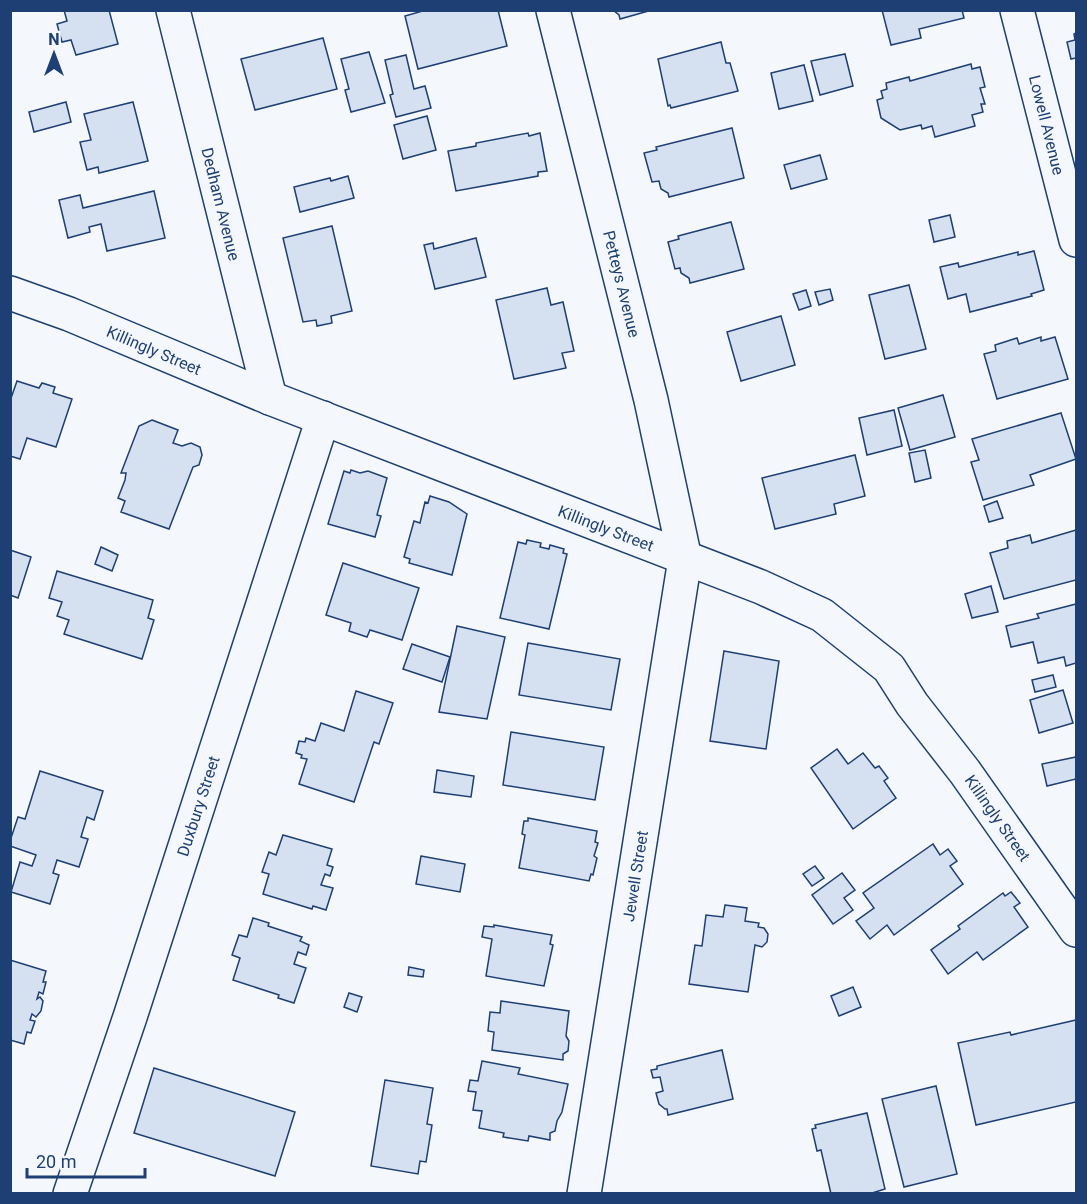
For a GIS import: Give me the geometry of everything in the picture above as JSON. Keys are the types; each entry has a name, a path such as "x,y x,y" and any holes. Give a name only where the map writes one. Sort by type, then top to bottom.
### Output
{"main road":[{"name":"Dedham Avenue","path":"173,10 270,398"},
{"name":"Petteys Avenue","path":"553,10 651,400 685,559"},
{"name":"Lowell Avenue","path":"1017,10 1077,240"},
{"name":"Killingly Street","path":"10,293 69,314 270,398 761,587 822,615 889,668 912,704 965,772 1077,930"},
{"name":"Duxbury Street","path":"70,1194 130,1017 323,418"},
{"name":"Jewell Street","path":"584,1194 685,559"}],"building":[{"path":"64,10 109,10 118,44 76,55 71,40 62,42 57,24 67,21"},
{"path":"426,10 498,10 507,46 418,69 405,16"},
{"path":"613,10 652,10 620,19"},
{"path":"882,10 962,10 964,18 919,29 921,38 891,45"},
{"path":"1076,33 1076,58 1071,59 1067,42 1075,40 1074,34"},
{"path":"323,38 337,89 255,110 241,59"},
{"path":"721,42 726,63 730,63 738,91 671,108 670,105 668,106 658,59"},
{"path":"369,52 385,103 351,112 345,90 349,89 341,59"},
{"path":"845,54 853,86 820,95 811,61"},
{"path":"406,55 414,89 425,86 431,108 396,117 385,60"},
{"path":"971,64 972,69 980,67 985,87 980,88 985,104 981,104 983,112 972,115 975,126 935,137 932,126 922,129 921,125 900,130 881,118 877,100 883,98 881,91 887,89 886,83 909,77 910,81"},
{"path":"804,65 813,101 779,109 771,73"},
{"path":"66,102 71,122 34,132 29,112"},
{"path":"133,102 148,161 99,173 98,167 87,170 80,142 91,140 84,114"},
{"path":"427,116 436,150 403,159 394,125"},
{"path":"732,128 744,178 669,197 668,193 661,189 659,181 652,182 644,153 657,150 656,147"},
{"path":"528,133 529,136 540,133 547,171 538,172 538,176 456,191 448,151"},
{"path":"820,155 827,179 791,189 784,165"},
{"path":"348,176 354,198 300,212 294,187"},
{"path":"154,191 165,238 107,251 101,224 89,227 90,232 68,238 59,200 80,195 83,208"},
{"path":"950,215 955,237 934,242 929,220"},
{"path":"731,222 744,269 690,283 689,278 681,273 680,268 675,269 668,242 679,239 678,236"},
{"path":"332,226 352,311 331,316 332,323 317,326 316,320 303,322 283,238"},
{"path":"476,238 486,277 435,289 424,245 433,243 434,249"},
{"path":"1034,251 1044,290 1031,294 1032,296 970,312 966,294 948,299 940,267 958,263 959,267 1018,252 1018,255"},
{"path":"909,285 926,349 885,359 869,295"},
{"path":"547,288 551,305 563,302 574,351 562,353 566,368 514,379 496,300"},
{"path":"830,289 833,300 819,305 815,292"},
{"path":"806,290 811,306 799,310 793,294"},
{"path":"781,316 795,365 741,381 727,332"},
{"path":"1041,337 1041,341 1055,337 1068,379 997,399 984,354 996,351 995,345 1017,338 1019,344"},
{"path":"17,381 39,388 42,383 55,387 53,393 72,399 56,447 27,438 20,459 10,456 10,401"},
{"path":"943,395 955,437 910,450 898,408"},
{"path":"894,410 902,446 867,455 859,418"},
{"path":"1061,413 1076,459 1030,475 1034,485 983,500 971,462 979,460 972,439"},
{"path":"152,420 178,430 173,443 182,446 191,443 200,447 202,455 199,465 193,467 169,529 121,512 125,501 118,498 126,473 121,473 139,426"},
{"path":"925,450 931,478 915,482 909,453"},
{"path":"855,455 865,496 834,504 836,514 775,529 762,478"},
{"path":"351,470 360,473 368,471 387,478 377,515 381,516 375,537 328,524 344,471 350,473"},
{"path":"430,496 449,502 467,514 452,575 409,563 410,559 404,557 414,521 420,523 425,502 428,503"},
{"path":"997,501 1003,518 989,522 984,506"},
{"path":"1076,530 1076,580 1004,599 990,553 1008,548 1007,541 1030,535 1032,543"},
{"path":"527,540 541,543 540,547 549,549 550,545 564,549 563,553 567,554 549,629 500,618 518,542 526,544"},
{"path":"101,547 118,555 112,571 95,564"},
{"path":"10,550 31,557 18,598 10,595"},
{"path":"343,563 419,588 402,640 370,630 367,637 349,631 351,623 326,615"},
{"path":"57,571 153,600 148,618 154,620 142,659 64,634 69,620 57,616 62,602 49,598"},
{"path":"991,586 998,612 972,618 965,594"},
{"path":"1076,604 1076,663 1066,666 1064,657 1038,663 1033,642 1011,647 1006,626 1039,618 1037,614"},
{"path":"457,626 505,637 487,719 439,712"},
{"path":"528,643 620,659 611,710 519,695"},
{"path":"412,644 450,657 442,682 403,669"},
{"path":"724,651 779,661 766,749 710,741"},
{"path":"1053,675 1056,687 1035,692 1032,680"},
{"path":"1063,690 1073,723 1039,733 1030,700"},
{"path":"356,691 393,703 379,744 374,742 354,802 299,784 307,759 301,758 302,755 296,753 299,741 305,742 306,738 315,741 321,723 344,731"},
{"path":"511,732 604,747 595,800 503,785"},
{"path":"837,749 848,764 863,753 875,768 879,766 888,778 884,781 896,798 853,829 811,768"},
{"path":"1076,757 1076,779 1047,786 1042,764"},
{"path":"437,770 474,776 471,797 434,792"},
{"path":"40,771 103,791 94,820 87,817 81,837 88,839 79,867 57,860 53,873 59,875 50,904 11,892 20,862 32,866 36,855 10,846 10,841 18,817 25,819"},
{"path":"528,818 597,831 595,842 598,843 594,856 597,858 593,875 591,874 589,881 519,868 525,835 522,834 524,821 528,821"},
{"path":"283,835 332,849 327,865 333,867 330,876 325,874 321,885 333,888 326,910 313,906 312,909 263,894 269,874 262,872 269,852 276,855"},
{"path":"933,844 940,855 948,849 957,861 950,866 963,884 894,935 887,925 870,939 856,921 874,908 863,893"},
{"path":"421,856 465,864 460,892 416,884"},
{"path":"815,866 824,878 812,886 803,874"},
{"path":"842,873 855,890 844,898 853,910 833,924 812,895"},
{"path":"1011,892 1020,903 1014,907 1028,927 983,960 977,952 948,974 931,950 960,929 958,926 1003,893 1005,896"},
{"path":"725,905 747,908 745,921 759,923 758,927 764,928 768,934 767,942 762,947 755,945 748,992 689,984 695,945 702,946 706,915 723,917"},
{"path":"253,918 269,923 268,926 302,937 300,941 309,945 306,955 298,952 294,964 306,968 294,1003 278,998 279,995 233,980 240,958 232,955 239,935 247,937"},
{"path":"494,925 552,935 550,944 553,945 544,986 486,976 492,939 482,937 484,926 494,927"},
{"path":"10,960 46,971 43,994 39,992 37,999 40,997 43,1001 41,1011 36,1017 32,1014 30,1020 35,1021 31,1033 27,1032 24,1044 10,1040"},
{"path":"409,967 424,970 423,977 408,975"},
{"path":"853,987 861,1007 839,1016 831,996"},
{"path":"349,993 362,997 357,1012 344,1007"},
{"path":"501,1001 569,1011 566,1036 569,1041 568,1051 563,1054 563,1060 492,1050 494,1032 488,1031 490,1012 500,1013"},
{"path":"1076,1020 1076,1102 976,1125 958,1043 1010,1032 1011,1035"},
{"path":"722,1050 733,1099 668,1115 667,1109 659,1104 656,1093 663,1091 660,1077 653,1078 651,1070 657,1069 657,1066"},
{"path":"482,1061 520,1068 518,1074 568,1084 562,1112 555,1131 550,1133 550,1140 529,1136 528,1141 503,1137 504,1133 479,1128 482,1111 473,1110 476,1092 468,1091 470,1080 478,1081"},
{"path":"154,1068 295,1112 275,1176 134,1133"},
{"path":"385,1080 433,1088 427,1124 432,1125 426,1162 420,1161 418,1174 371,1166"},
{"path":"936,1086 957,1174 904,1187 882,1099"},
{"path":"867,1113 885,1189 869,1194 831,1194 821,1150 817,1151 812,1129 816,1128 815,1125"}]}
